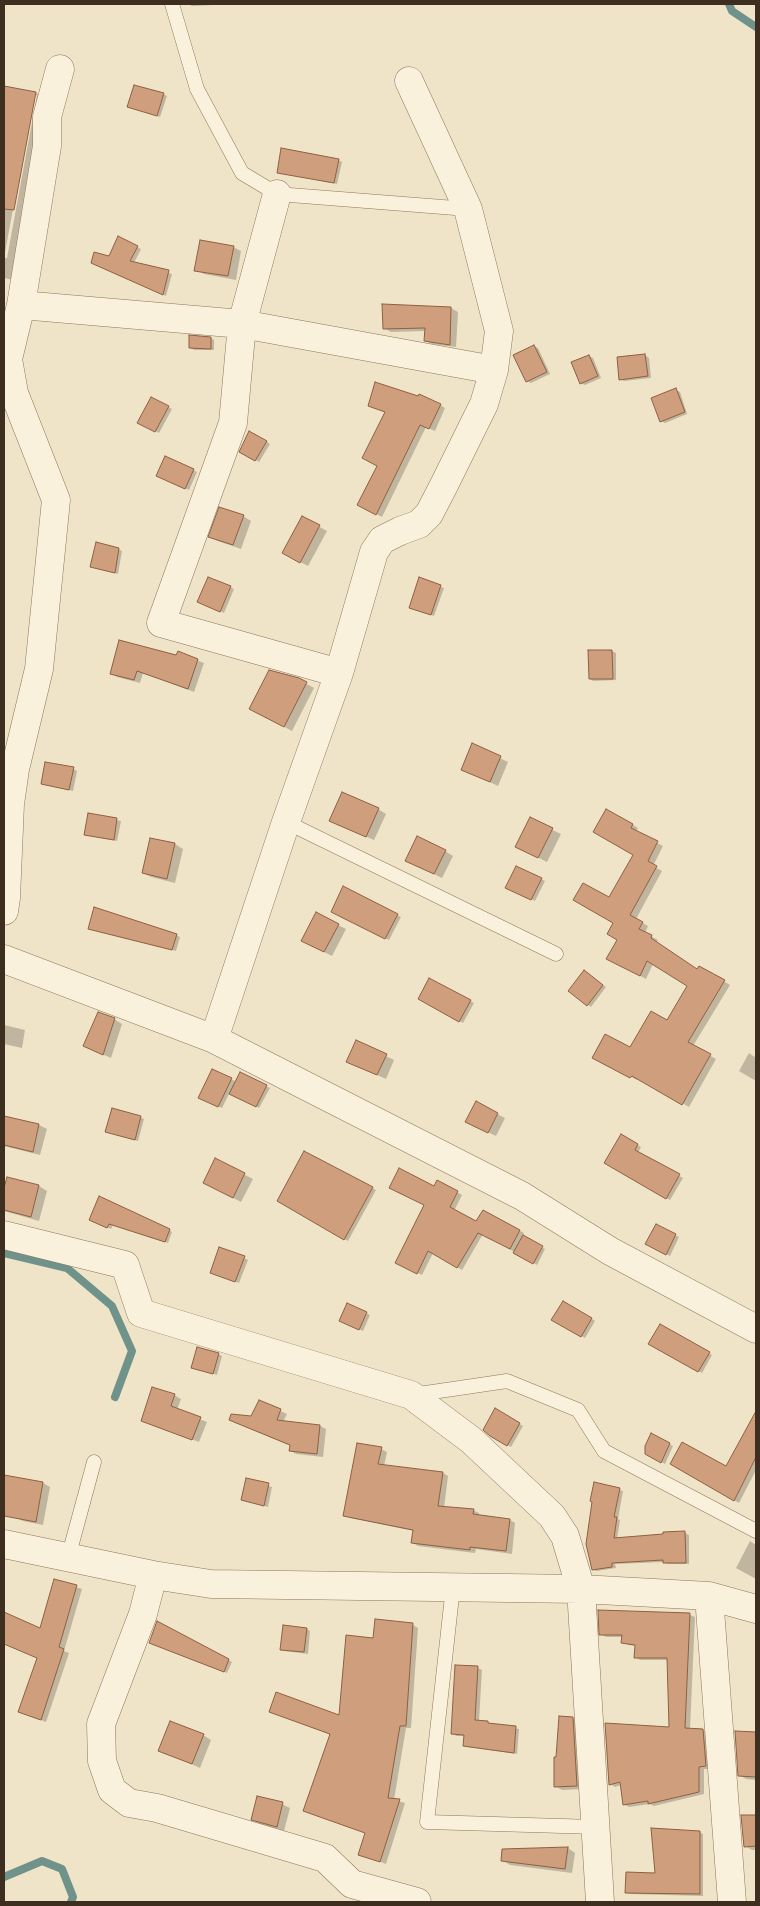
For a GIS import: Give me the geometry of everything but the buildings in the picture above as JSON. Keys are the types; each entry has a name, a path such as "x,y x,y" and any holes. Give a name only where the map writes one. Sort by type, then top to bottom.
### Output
{"street":[{"path":"4,911 10,804 15,769 39,669 56,500 14,393 8,359 21,305 48,146 47,117 60,69"},
{"path":"214,1039 286,822 339,673 374,552 382,540 419,524 429,514 484,404 494,370 499,331 468,209 409,81"},
{"path":"277,194 242,324 232,423 161,623 339,673"},
{"path":"21,305 242,324 494,370"},
{"path":"4,959 214,1039 522,1196 610,1251 756,1329"},
{"path":"4,1235 126,1265 141,1313 411,1395 471,1440 552,1516 565,1536 581,1589 600,1902"},
{"path":"4,1544 153,1575 211,1584 581,1589 708,1596 756,1609"},
{"path":"153,1575 143,1614 101,1724 102,1761 112,1790 129,1803 157,1808 325,1858 352,1884 417,1902"},
{"path":"708,1596 732,1902"}],"lane":[{"path":"172,4 197,89 242,173 277,194 468,209"},
{"path":"286,822 556,954"},
{"path":"411,1395 507,1381 578,1410 604,1451 756,1530"},
{"path":"68,1558 94,1462"},
{"path":"453,1587 427,1822 596,1827"}],"waterway":[{"path":"729,4 732,11 756,27"},
{"path":"4,1253 67,1268 112,1306 132,1351 115,1397"},
{"path":"4,1877 42,1861 62,1869 73,1897 71,1902"}]}
